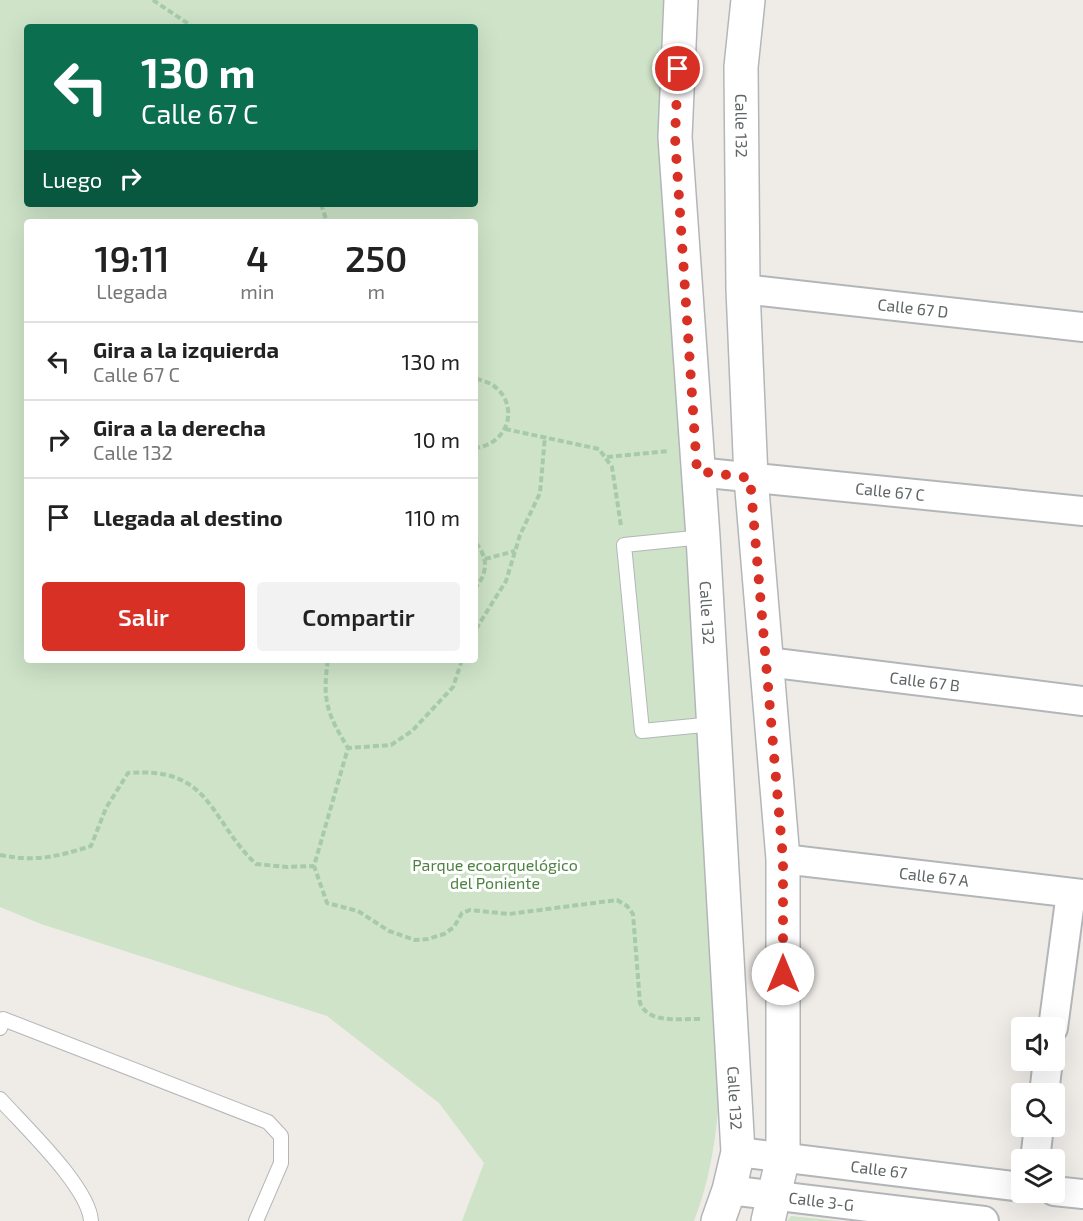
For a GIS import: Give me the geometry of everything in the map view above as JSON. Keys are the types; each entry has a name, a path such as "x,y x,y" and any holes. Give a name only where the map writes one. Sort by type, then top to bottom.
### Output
{"street":[{"name":"Calle 132","path":"681,0 675,137 703,537 738,1152 729,1190 718,1221"},
{"name":"Calle 132","path":"748,0 741,67 743,289 750,478 783,859 783,1157 770,1208"},
{"name":"Calle 67 D","path":"743,289 1083,327"},
{"name":"Calle 67 C","path":"696,460 750,478 1083,511"},
{"name":"Calle 67 B","path":"767,663 1083,701"},
{"name":"Calle 67 A","path":"783,859 1077,893"},
{"path":"1055,1017 1077,893"},
{"name":"Calle 67","path":"738,1152 1011,1186"},
{"name":"Calle 3-G","path":"729,1190 770,1208 984,1221"},
{"path":"1065,1192 1083,1194"}],"lane":[{"path":"703,537 624,545 642,731 714,724"},
{"path":"0,1028 3,1019 268,1122 281,1136 281,1163 256,1221"},
{"path":"0,1099 75,1184 90,1209 91,1221"}],"path":[{"path":"153,0 189,24"},
{"path":"478,380 496,386 507,406 505,429 489,445 478,448"},
{"path":"505,429 599,449 607,456 612,467 624,545"},
{"path":"478,626 506,581 515,551 540,493 545,436"},
{"path":"607,456 696,460"},
{"path":"478,547 485,559 483,578 478,584"},
{"path":"485,559 515,551"},
{"path":"328,663 325,682 328,715 348,748 314,866 327,903 358,911 390,931 415,940 444,934 454,927 462,913 470,910 509,914 616,900 627,906 633,914 640,1003 644,1012 651,1017 709,1019"},
{"path":"348,748 391,745 412,731 453,687 461,663"},
{"path":"0,855 21,859 55,858 91,846 106,808 128,773 153,771 180,780 205,795 247,856 256,864 286,867 314,866"}],"green space":[{"name":"Parque ecoarquelógico del Poniente","path":"0,0 663,0 662,82 723,1042 716,1133 708,1177 694,1221 462,1221 484,1163 439,1103 327,1016 41,924 0,907"},
{"path":"791,1216 839,1221 787,1221"}],"route":[{"path":"678,69 675,137 697,471 750,478 783,859 783,974"}]}
